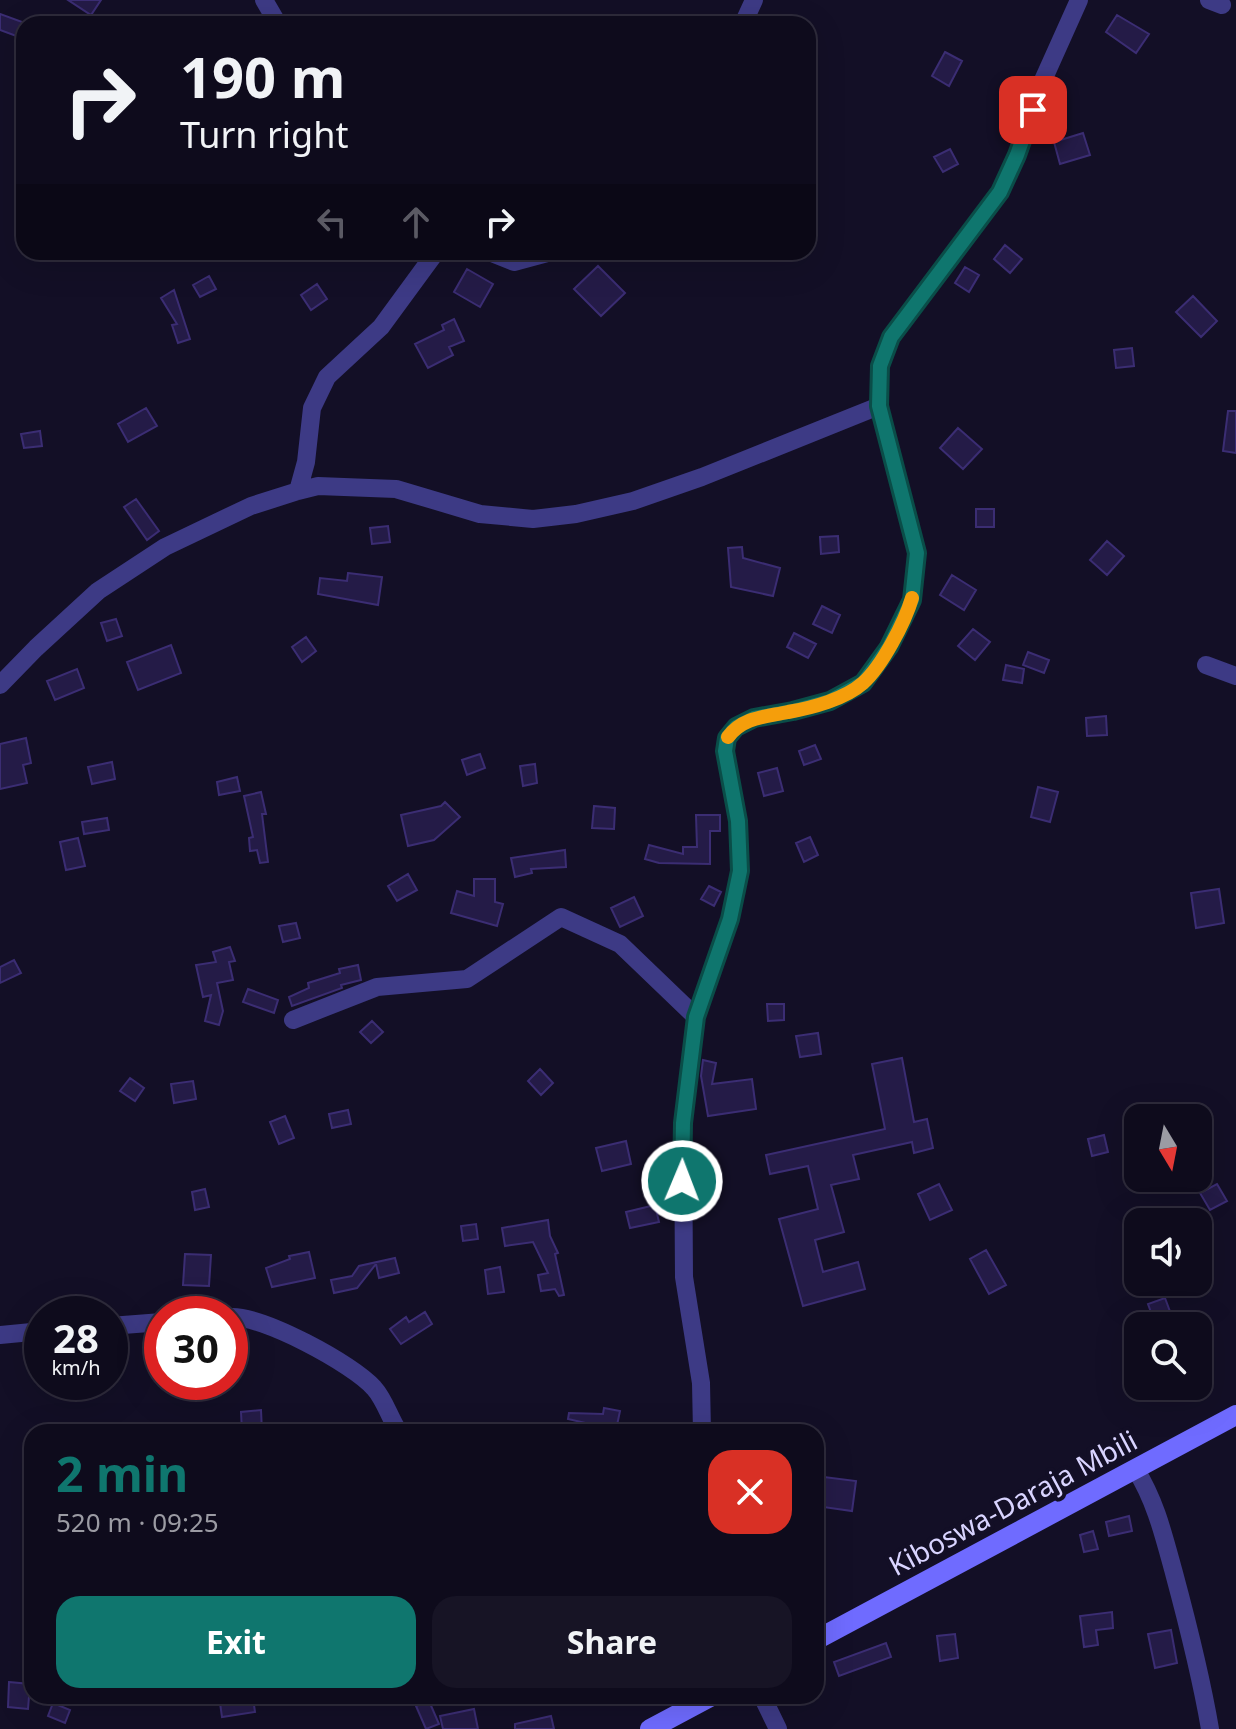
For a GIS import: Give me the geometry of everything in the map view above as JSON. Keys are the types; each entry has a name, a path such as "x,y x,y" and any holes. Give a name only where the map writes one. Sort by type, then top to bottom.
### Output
{"main road":[{"name":"Kiboswa-Daraja Mbili","path":"824,1636 1236,1415"},
{"path":"650,1729 697,1704"}],"street":[{"path":"702,1424 701,1383 684,1277 683,1123 696,1017 730,919 740,871 738,821 725,751 727,738 736,727 754,718 830,701 863,683 889,647 912,600 917,553 879,406 880,366 891,337 1000,192 1017,155 1040,87 1079,0"},
{"path":"298,491 306,462 312,408 327,377 381,327 430,260"},
{"path":"0,685 98,591 152,556 251,506 298,491 318,486 396,489 480,514 533,519 576,514 633,501 702,477 879,406"},
{"path":"1206,665 1236,676"},
{"path":"293,1020 377,987 467,979 561,917 620,944 696,1017"},
{"path":"248,1320 266,1323 352,1371 375,1389 395,1424"},
{"path":"0,1335 24,1333"},
{"path":"1136,1470 1150,1492 1164,1538 1200,1672 1210,1729"},
{"path":"766,1704 778,1729"}],"building":[{"path":"68,0 101,0 91,15"},
{"path":"0,14 16,20 16,36 0,30"},
{"path":"1117,15 1149,34 1136,53 1106,32"},
{"path":"945,52 962,61 949,86 932,76"},
{"path":"1083,133 1090,155 1060,164 1054,142"},
{"path":"950,149 958,164 943,172 934,157"},
{"path":"1005,245 1022,259 1010,273 994,259"},
{"path":"598,266 625,293 601,316 574,289"},
{"path":"965,267 979,275 969,292 955,283"},
{"path":"467,269 493,284 480,307 454,292"},
{"path":"209,276 216,289 200,297 193,285"},
{"path":"317,284 327,299 311,310 301,295"},
{"path":"174,290 190,339 178,343 172,325 177,324 161,298"},
{"path":"1193,296 1217,321 1201,337 1176,312"},
{"path":"454,319 464,341 449,347 453,355 428,368 415,344 444,330 442,325"},
{"path":"1132,348 1134,366 1116,368 1114,350"},
{"path":"146,408 157,426 128,442 118,424"},
{"path":"1228,411 1236,411 1236,453 1223,451"},
{"path":"958,428 982,449 963,469 940,448"},
{"path":"40,431 42,446 24,448 21,434"},
{"path":"136,499 159,531 147,540 124,507"},
{"path":"976,509 994,509 994,527 976,527"},
{"path":"388,526 390,542 372,544 370,528"},
{"path":"838,536 839,552 821,554 820,537"},
{"path":"1107,541 1124,556 1107,575 1090,560"},
{"path":"742,547 743,558 780,568 773,596 731,587 728,548"},
{"path":"348,573 382,577 378,605 318,594 320,578 347,581"},
{"path":"952,575 976,590 964,610 940,595"},
{"path":"822,606 840,615 832,633 813,624"},
{"path":"116,619 122,636 107,641 101,623"},
{"path":"973,629 990,642 975,660 958,646"},
{"path":"794,633 816,644 808,658 787,647"},
{"path":"306,637 316,651 302,662 292,647"},
{"path":"171,645 181,673 138,690 127,662"},
{"path":"1028,652 1049,660 1044,673 1023,665"},
{"path":"1006,665 1024,669 1022,683 1003,680"},
{"path":"77,669 84,688 55,700 47,681"},
{"path":"1106,716 1107,735 1087,736 1086,718"},
{"path":"26,738 31,763 23,765 27,783 0,789 0,744"},
{"path":"815,745 821,759 804,765 799,751"},
{"path":"480,754 485,768 467,775 462,760"},
{"path":"112,762 115,779 92,784 88,767"},
{"path":"535,764 537,783 523,786 520,766"},
{"path":"777,768 783,791 764,796 758,773"},
{"path":"237,777 240,791 219,795 217,782"},
{"path":"1038,787 1058,792 1050,822 1031,817"},
{"path":"261,792 266,814 262,814 268,862 260,863 257,850 250,851 249,838 253,837 244,796"},
{"path":"445,802 460,817 434,840 408,846 401,815 441,806"},
{"path":"594,806 615,808 614,829 592,828"},
{"path":"696,815 720,815 720,831 710,831 710,864 659,863 645,859 649,845 683,854 683,847 697,847"},
{"path":"107,818 109,830 84,834 82,822"},
{"path":"810,837 818,855 804,862 796,843"},
{"path":"78,838 85,866 66,870 60,842"},
{"path":"565,850 566,867 531,869 532,873 515,877 511,858"},
{"path":"408,874 417,890 397,901 388,886"},
{"path":"474,879 495,879 495,902 503,904 497,926 451,913 457,891 474,896"},
{"path":"709,886 721,892 714,906 701,899"},
{"path":"1219,889 1224,923 1196,928 1191,893"},
{"path":"634,897 643,916 620,927 611,908"},
{"path":"296,923 300,938 283,942 279,926"},
{"path":"230,947 235,961 229,962 233,980 217,983 223,1011 219,1025 205,1021 211,995 203,997 196,965 216,962 213,952"},
{"path":"14,960 21,973 0,983 0,967"},
{"path":"358,965 361,980 292,1006 289,997 309,988 308,983 340,973 339,969"},
{"path":"248,989 278,1000 274,1013 243,1002"},
{"path":"767,1004 784,1004 784,1020 768,1021"},
{"path":"372,1021 383,1032 371,1043 360,1032"},
{"path":"818,1033 821,1054 800,1057 796,1036"},
{"path":"902,1058 914,1122 927,1119 933,1148 914,1153 912,1142 853,1155 859,1179 831,1185 844,1232 815,1240 823,1272 858,1262 865,1289 803,1306 779,1219 818,1209 808,1166 770,1174 766,1155 885,1129 872,1064"},
{"path":"703,1060 716,1063 712,1084 752,1079 756,1109 708,1116 701,1076"},
{"path":"540,1069 553,1083 541,1095 528,1081"},
{"path":"130,1078 144,1088 135,1101 120,1091"},
{"path":"193,1081 196,1099 174,1103 171,1084"},
{"path":"348,1110 351,1124 332,1128 329,1114"},
{"path":"285,1116 294,1138 279,1144 270,1122"},
{"path":"1104,1135 1108,1152 1092,1156 1088,1139"},
{"path":"626,1141 631,1164 602,1171 596,1148"},
{"path":"939,1184 952,1210 930,1220 918,1194"},
{"path":"1217,1184 1227,1201 1212,1209 1200,1193 1212,1192 1212,1187"},
{"path":"205,1189 209,1207 195,1210 192,1192"},
{"path":"655,1205 659,1222 630,1228 626,1212"},
{"path":"548,1220 550,1236 558,1253 555,1254 564,1295 559,1296 555,1289 541,1291 538,1275 548,1273 533,1242 505,1246 502,1228"},
{"path":"476,1224 478,1239 463,1241 461,1226"},
{"path":"986,1250 1006,1285 989,1294 970,1259"},
{"path":"309,1252 315,1278 272,1287 266,1268 290,1259 289,1256"},
{"path":"185,1254 211,1255 209,1286 183,1285"},
{"path":"395,1258 399,1273 379,1278 376,1264 357,1288 334,1293 331,1280 352,1276 359,1266"},
{"path":"500,1267 504,1292 488,1294 485,1270"},
{"path":"1165,1298 1170,1312 1151,1312 1148,1304"},
{"path":"425,1312 432,1324 401,1344 390,1329 406,1317 409,1322"},
{"path":"604,1408 620,1411 617,1424 590,1424 568,1419 569,1413 603,1414"},
{"path":"261,1410 262,1424 242,1424 241,1412"},
{"path":"824,1477 856,1481 852,1511 824,1507"},
{"path":"1129,1516 1132,1531 1109,1536 1106,1522"},
{"path":"1093,1531 1098,1549 1084,1552 1080,1535"},
{"path":"1112,1612 1113,1628 1096,1630 1098,1645 1084,1647 1080,1616"},
{"path":"1171,1630 1177,1663 1155,1668 1148,1634"},
{"path":"955,1634 958,1658 940,1661 937,1636"},
{"path":"886,1643 891,1657 839,1676 834,1662"},
{"path":"9,1682 24,1683 24,1704 28,1704 28,1709 8,1707"},
{"path":"53,1704 70,1710 65,1723 48,1716"},
{"path":"220,1704 254,1704 255,1712 222,1717"},
{"path":"430,1704 439,1724 426,1729 416,1706"},
{"path":"474,1709 478,1729 443,1729 440,1716"},
{"path":"551,1716 554,1729 515,1729 515,1724"}],"slow traffic":[{"path":"728,737 736,727 754,718 830,701 863,683 889,647 912,598"}],"route":[{"path":"682,1181 683,1123 696,1017 730,919 740,871 738,821 725,751 727,738 736,727 754,718 830,701 863,683 889,647 912,600 917,553 879,406 880,366 891,337 1000,192 1033,110"}]}
